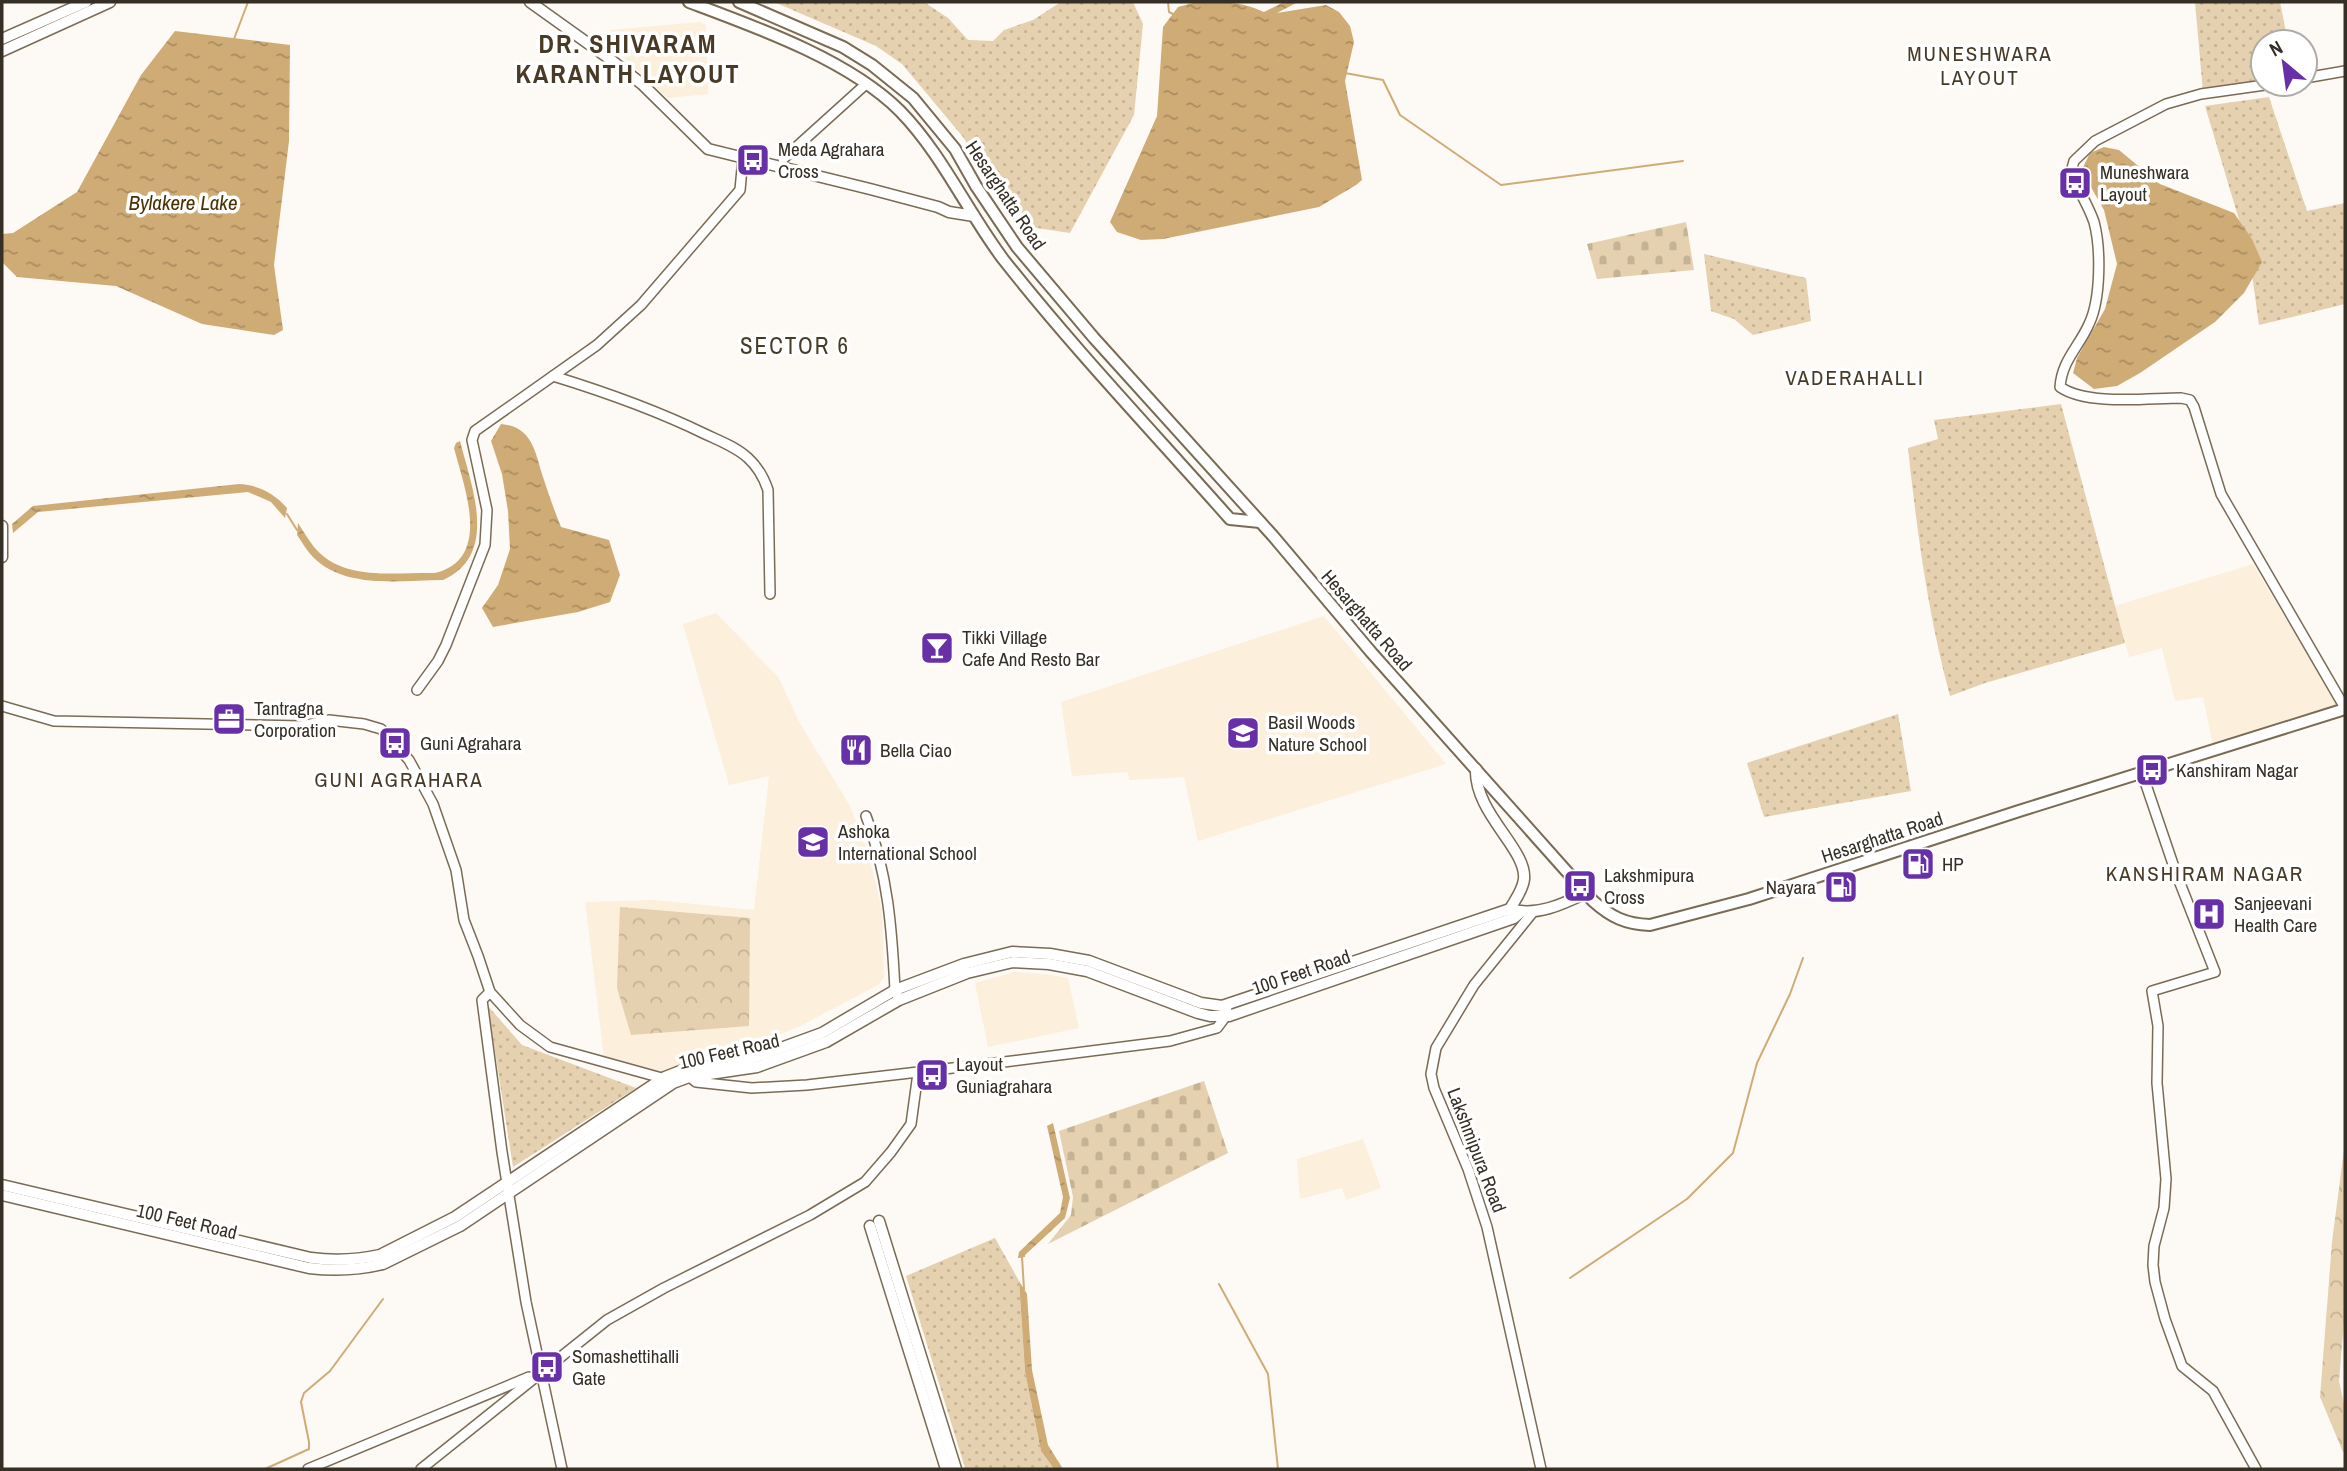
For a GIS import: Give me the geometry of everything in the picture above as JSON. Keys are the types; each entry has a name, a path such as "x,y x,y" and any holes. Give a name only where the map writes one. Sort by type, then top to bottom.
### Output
{"main road":[{"path":"2,40 86,2"},
{"path":"2,51 110,2"},
{"name":"Hesarghatta Road","path":"530,2 642,85 708,149 974,216"},
{"name":"Hesarghatta Road","path":"689,2 835,64 900,111 940,160 1003,258 1037,299 1230,519 1259,522"},
{"name":"Hesarghatta Road","path":"739,2 843,47 872,65 913,98 955,149 1017,247 1109,355 1586,893 1619,920 1650,925 1749,899 2345,709"},
{"path":"2,526 2,557"},
{"path":"1476,769 1475,782 1485,808 1516,854 1523,870 1524,880 1515,913"},
{"name":"100 Feet Road","path":"2,1195 309,1268 336,1270 383,1264 460,1226 509,1188 669,1080 686,1073 745,1061 822,1033 964,964 1012,952 1050,954 1089,961 1226,1011 1515,913 1533,912 1586,893"},
{"name":"100 Feet Road","path":"2,1185 311,1258 336,1260 380,1255 509,1188"},
{"path":"946,1469 875,1224 956,1469"}],"street":[{"path":"2319,76 2345,71"},
{"path":"783,159 866,84"},
{"path":"2249,87 2201,94 2166,104 2095,141 2074,161 2071,172 2090,211 2096,234 2097,288 2093,314 2064,365 2060,387 2076,396 2190,400 2221,494 2345,709"},
{"path":"416,690 438,661 446,645 485,545 487,510 473,434 482,424 597,345 642,306 740,190 743,158"},
{"path":"553,376 667,415 735,449 752,462 768,490 770,594"},
{"path":"2,706 54,721 302,726 329,720 364,723 381,729 408,760 433,804 457,870 464,920 489,992 520,1025 550,1047 669,1080"},
{"path":"2142,773 2176,873 2215,972 2152,991 2158,1026 2157,1083 2166,1180 2164,1208 2154,1246 2153,1265 2165,1318 2182,1366 2213,1391 2256,1469"},
{"path":"866,816 888,895 897,995"},
{"name":"Lakshmipura Road","path":"1533,912 1481,976 1456,1014 1436,1048 1431,1074 1487,1227 1541,1469"},
{"path":"489,992 482,1000 526,1302 562,1469"},
{"path":"686,1073 696,1082 752,1088 918,1073 1170,1041 1217,1028 1226,1011"},
{"path":"421,1469 607,1320 814,1213 865,1182 891,1153 911,1124 918,1073"},
{"path":"308,1469 541,1372"}],"shaded area":[{"path":"700,22 706,25 708,94 668,98 607,42 610,30"},
{"path":"2253,564 2338,707 2213,745 2203,697 2175,701 2162,648 2129,657 2115,606"},
{"name":"Ashoka International School","path":"716,613 779,678 799,722 850,806 867,849 879,897 884,977 878,985 802,1025 749,1048 657,1075 604,1057 585,902 654,900 754,910 769,776 729,785 683,624"},
{"name":"Basil Woods Nature School","path":"1324,616 1446,764 1198,841 1184,777 1129,780 1128,772 1072,776 1061,702"},
{"path":"1015,972 1068,978 1079,1028 988,1047 975,983"},
{"path":"1363,1139 1381,1188 1346,1200 1342,1188 1300,1199 1297,1159"}],"green space":[{"path":"774,2 924,2 948,18 968,40 993,41 1004,30 1033,20 1061,2 1133,2 1143,24 1134,115 1070,233 1017,225 963,137 902,64 876,46"},
{"path":"2195,2 2280,2 2285,28 2249,28 2249,83 2203,92"},
{"path":"2269,98 2307,211 2345,203 2345,304 2259,325 2249,253 2205,106"},
{"path":"1686,222 1694,270 1597,279 1587,244"},
{"path":"1704,254 1806,278 1811,321 1753,335 1734,319 1711,311"},
{"path":"2061,404 2125,643 1985,683 1950,696 1924,573 1908,448 1938,439 1934,420"},
{"path":"1898,714 1911,791 1764,817 1747,763"},
{"path":"620,907 750,918 749,1026 631,1035 617,988"},
{"path":"488,1006 522,1045 636,1088 513,1167"},
{"path":"1204,1081 1228,1153 1048,1244 1071,1215 1073,1197 1059,1131"},
{"path":"2345,1142 2345,1309 2339,1381 2345,1409 2343,1452 2320,1397 2332,1242"},
{"path":"995,1238 1019,1281 1025,1372 1041,1451 1054,1469 965,1468 906,1276"}],"water":[{"path":"1196,2 1239,4 1264,12 1284,2 1298,2 1277,13 1326,5 1339,12 1350,26 1354,42 1345,81 1362,180 1319,207 1163,239 1141,240 1117,232 1110,222 1157,116 1163,27 1178,7"},
{"name":"Bylakere Lake","path":"175,31 290,45 289,141 274,265 283,330 274,335 202,324 116,286 17,277 3,263 2,234 13,233 77,192 141,75"},
{"path":"2104,147 2119,150 2160,184 2234,213 2252,239 2262,262 2244,293 2215,322 2117,386 2094,389 2073,373 2077,358 2105,309 2117,264 2104,210 2084,175 2083,167 2090,153"},
{"path":"501,424 520,430 532,443 561,527 609,540 620,575 610,602 578,612 493,627 482,608 498,585 510,549 502,474 491,441"},
{"path":"460,441 474,498 476,537 471,554 461,569 443,580 375,581 341,575 313,557 297,535 298,523 314,547 326,558 354,570 387,574 435,573 453,565 464,553 469,538 468,501 454,448"},
{"path":"239,484 259,488 277,498 287,508 285,518 271,502 248,492 38,512 13,533 12,524 33,506"},
{"path":"1053,1123 1070,1198 1065,1218 1025,1257 1018,1258 1019,1252 1060,1213 1063,1197 1047,1126"},
{"path":"1019,1281 1027,1294 1032,1370 1048,1445 1063,1469 1054,1469 1041,1451 1025,1372"}],"waterway":[{"path":"234,39 248,2"},
{"path":"1168,2 1169,12 1175,15"},
{"path":"1345,73 1383,80 1400,115 1501,185 1683,161"},
{"path":"287,514 297,530"},
{"path":"1570,1278 1687,1199 1733,1153 1757,1063 1790,994 1803,958"},
{"path":"1022,1257 1024,1289"},
{"path":"1219,1284 1268,1374 1278,1469"},
{"path":"265,1469 309,1449 301,1402 304,1393 330,1371 383,1299"}],"place":[{"name":"Meda Agrahara Cross","path":"753,160"},
{"name":"Muneshwara Layout","path":"2075,183"},
{"name":"Tikki Village Cafe And Resto Bar","path":"937,648"},
{"name":"Tantragna Corporation","path":"229,719"},
{"name":"Basil Woods Nature School","path":"1243,733"},
{"name":"Guni Agrahara","path":"395,743"},
{"name":"Bella Ciao","path":"856,750"},
{"name":"Kanshiram Nagar","path":"2152,770"},
{"name":"Ashoka International School","path":"813,842"},
{"name":"HP","path":"1918,864"},
{"name":"Lakshmipura Cross","path":"1580,886"},
{"name":"Nayara","path":"1841,887"},
{"name":"Sanjeevani Health Care","path":"2209,914"},
{"name":"Layout Guniagrahara","path":"932,1075"},
{"name":"Somashettihalli Gate","path":"547,1367"}],"district":[{"name":"DR. SHIVARAM KARANTH LAYOUT","path":"628,59"},
{"name":"MUNESHWARA LAYOUT","path":"1980,66"},
{"name":"SECTOR 6","path":"795,346"},
{"name":"VADERAHALLI","path":"1855,378"},
{"name":"GUNI AGRAHARA","path":"399,780"},
{"name":"KANSHIRAM NAGAR","path":"2205,874"}]}
